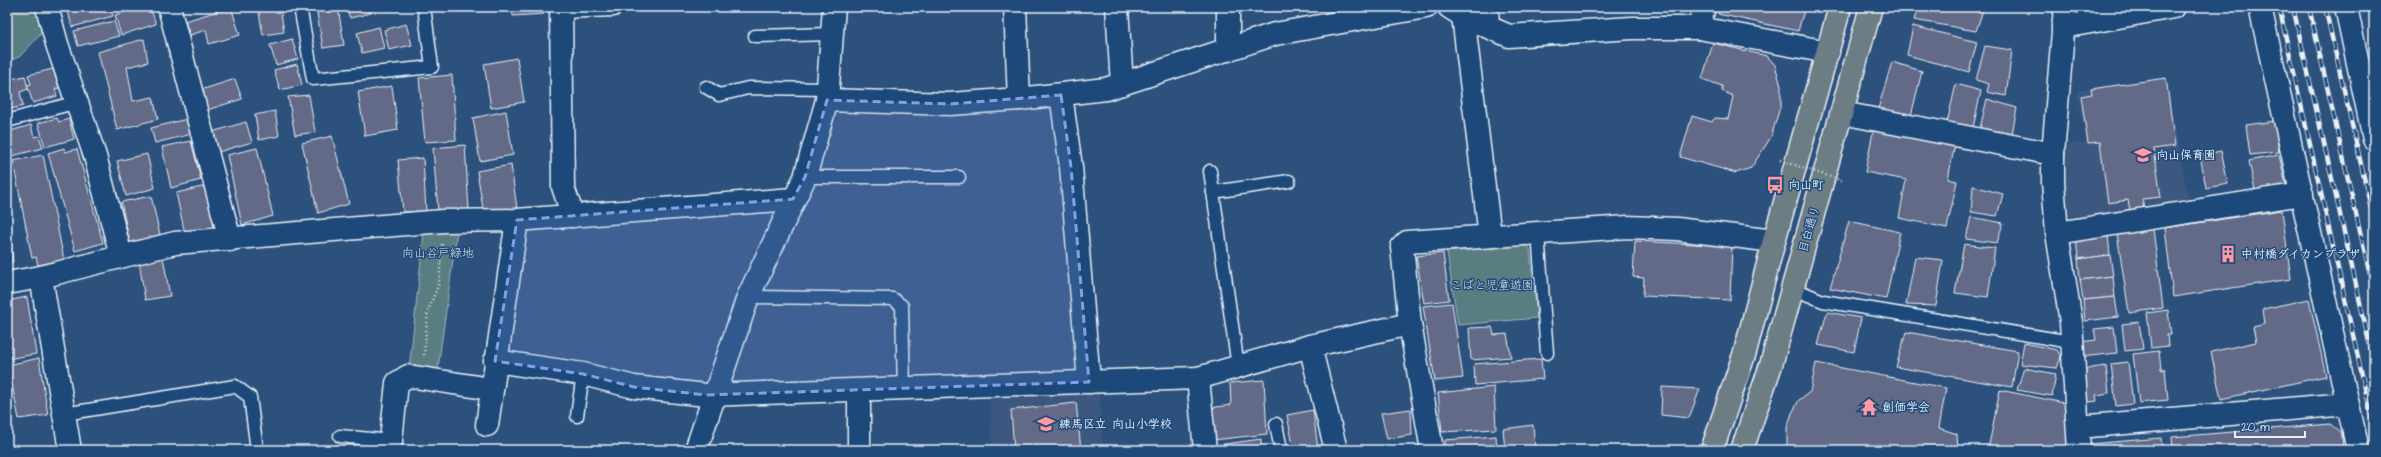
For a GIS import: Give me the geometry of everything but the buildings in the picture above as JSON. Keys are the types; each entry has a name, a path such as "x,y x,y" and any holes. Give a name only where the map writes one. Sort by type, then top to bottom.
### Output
{"main road":[{"path":"1712,450 1745,352 1774,242 1840,7"},
{"name":"目白通り","path":"1742,450 1772,365 1792,288 1871,7"}],"street":[{"path":"48,7 57,44 95,156 121,256"},
{"path":"169,7 230,240"},
{"path":"696,450 748,297 793,199 805,177 827,94 834,7"},
{"path":"1015,7 1019,99"},
{"path":"1117,7 1122,84"},
{"path":"1228,7 1228,50"},
{"path":"827,94 950,104 1061,95 1106,89 1276,34 1426,7"},
{"path":"1699,28 1704,7"},
{"path":"2079,450 2071,342 2071,322 2057,233 2053,154 2060,13 2174,7"},
{"path":"2260,7 2358,450"},
{"path":"2346,7 2374,139"},
{"path":"561,10 563,186 573,216"},
{"path":"1490,236 1456,11 1488,17 1509,36 1632,28 1699,28 1828,52"},
{"path":"1061,95 1072,167 1089,382"},
{"path":"1842,113 2053,154"},
{"path":"2057,233 2302,194"},
{"path":"7,283 41,277 175,243 230,240 443,221 517,220 793,199"},
{"path":"487,426 495,361 517,220"},
{"path":"1425,448 1402,247 1407,242 1642,228 1677,229 1774,242"},
{"path":"41,277 70,450"},
{"path":"495,361 583,374 634,387 716,394 904,390 1198,378 1310,346 1410,324"},
{"path":"1310,346 1336,450"},
{"path":"390,446 397,383 408,376 491,389"},
{"path":"1198,378 1205,450"},
{"path":"859,391 859,450"},
{"path":"2078,428 2348,404"}],"lane":[{"path":"300,7 313,79 432,67 424,7"},
{"path":"561,10 614,10"},
{"path":"755,36 832,34"},
{"path":"706,87 719,95 748,88 827,94"},
{"path":"7,121 77,102"},
{"path":"1210,171 1238,367"},
{"path":"805,177 959,177"},
{"path":"1213,192 1289,181"},
{"path":"1538,233 1547,353"},
{"path":"1792,288 1824,301 2071,342"},
{"path":"748,297 894,299 902,306 904,390"},
{"path":"578,416 583,374"},
{"path":"64,414 235,386 250,397 257,450"},
{"path":"1276,424 1281,450"},
{"path":"340,436 390,446"}],"path":[{"path":"1780,160 1843,181"},
{"path":"422,378 428,311 439,283 443,221"}],"highlighted area":[{"path":"1061,95 1071,167 1089,382 706,395 634,387 583,374 495,361 517,220 793,199 805,177 827,100 950,104"}],"shaded area":[{"path":"2166,77 2189,204 2076,223 2065,215 2063,146 2086,142 2077,90"},
{"name":"練馬区立 向山小学校","path":"1099,393 1103,450 992,450 990,397"}],"green space":[{"path":"7,7 43,7 41,34 19,57 7,61"},
{"name":"向山谷戸緑地","path":"457,231 437,375 409,370 424,233"},
{"name":"こばと児童遊園","path":"1525,245 1530,249 1537,318 1458,325 1447,252"}],"railway":[{"path":"2279,7 2374,428"},
{"path":"2293,7 2374,364"},
{"path":"2309,7 2374,293"},
{"path":"2325,7 2374,221"}],"place":[{"name":"向山保育園","path":"2143,155"},
{"name":"向山町","path":"1775,185"},
{"name":"中村橋ダイカンプラザ","path":"2228,254"},
{"name":"創価学会","path":"1869,407"},
{"name":"練馬区立 向山小学校","path":"1046,424"}]}
